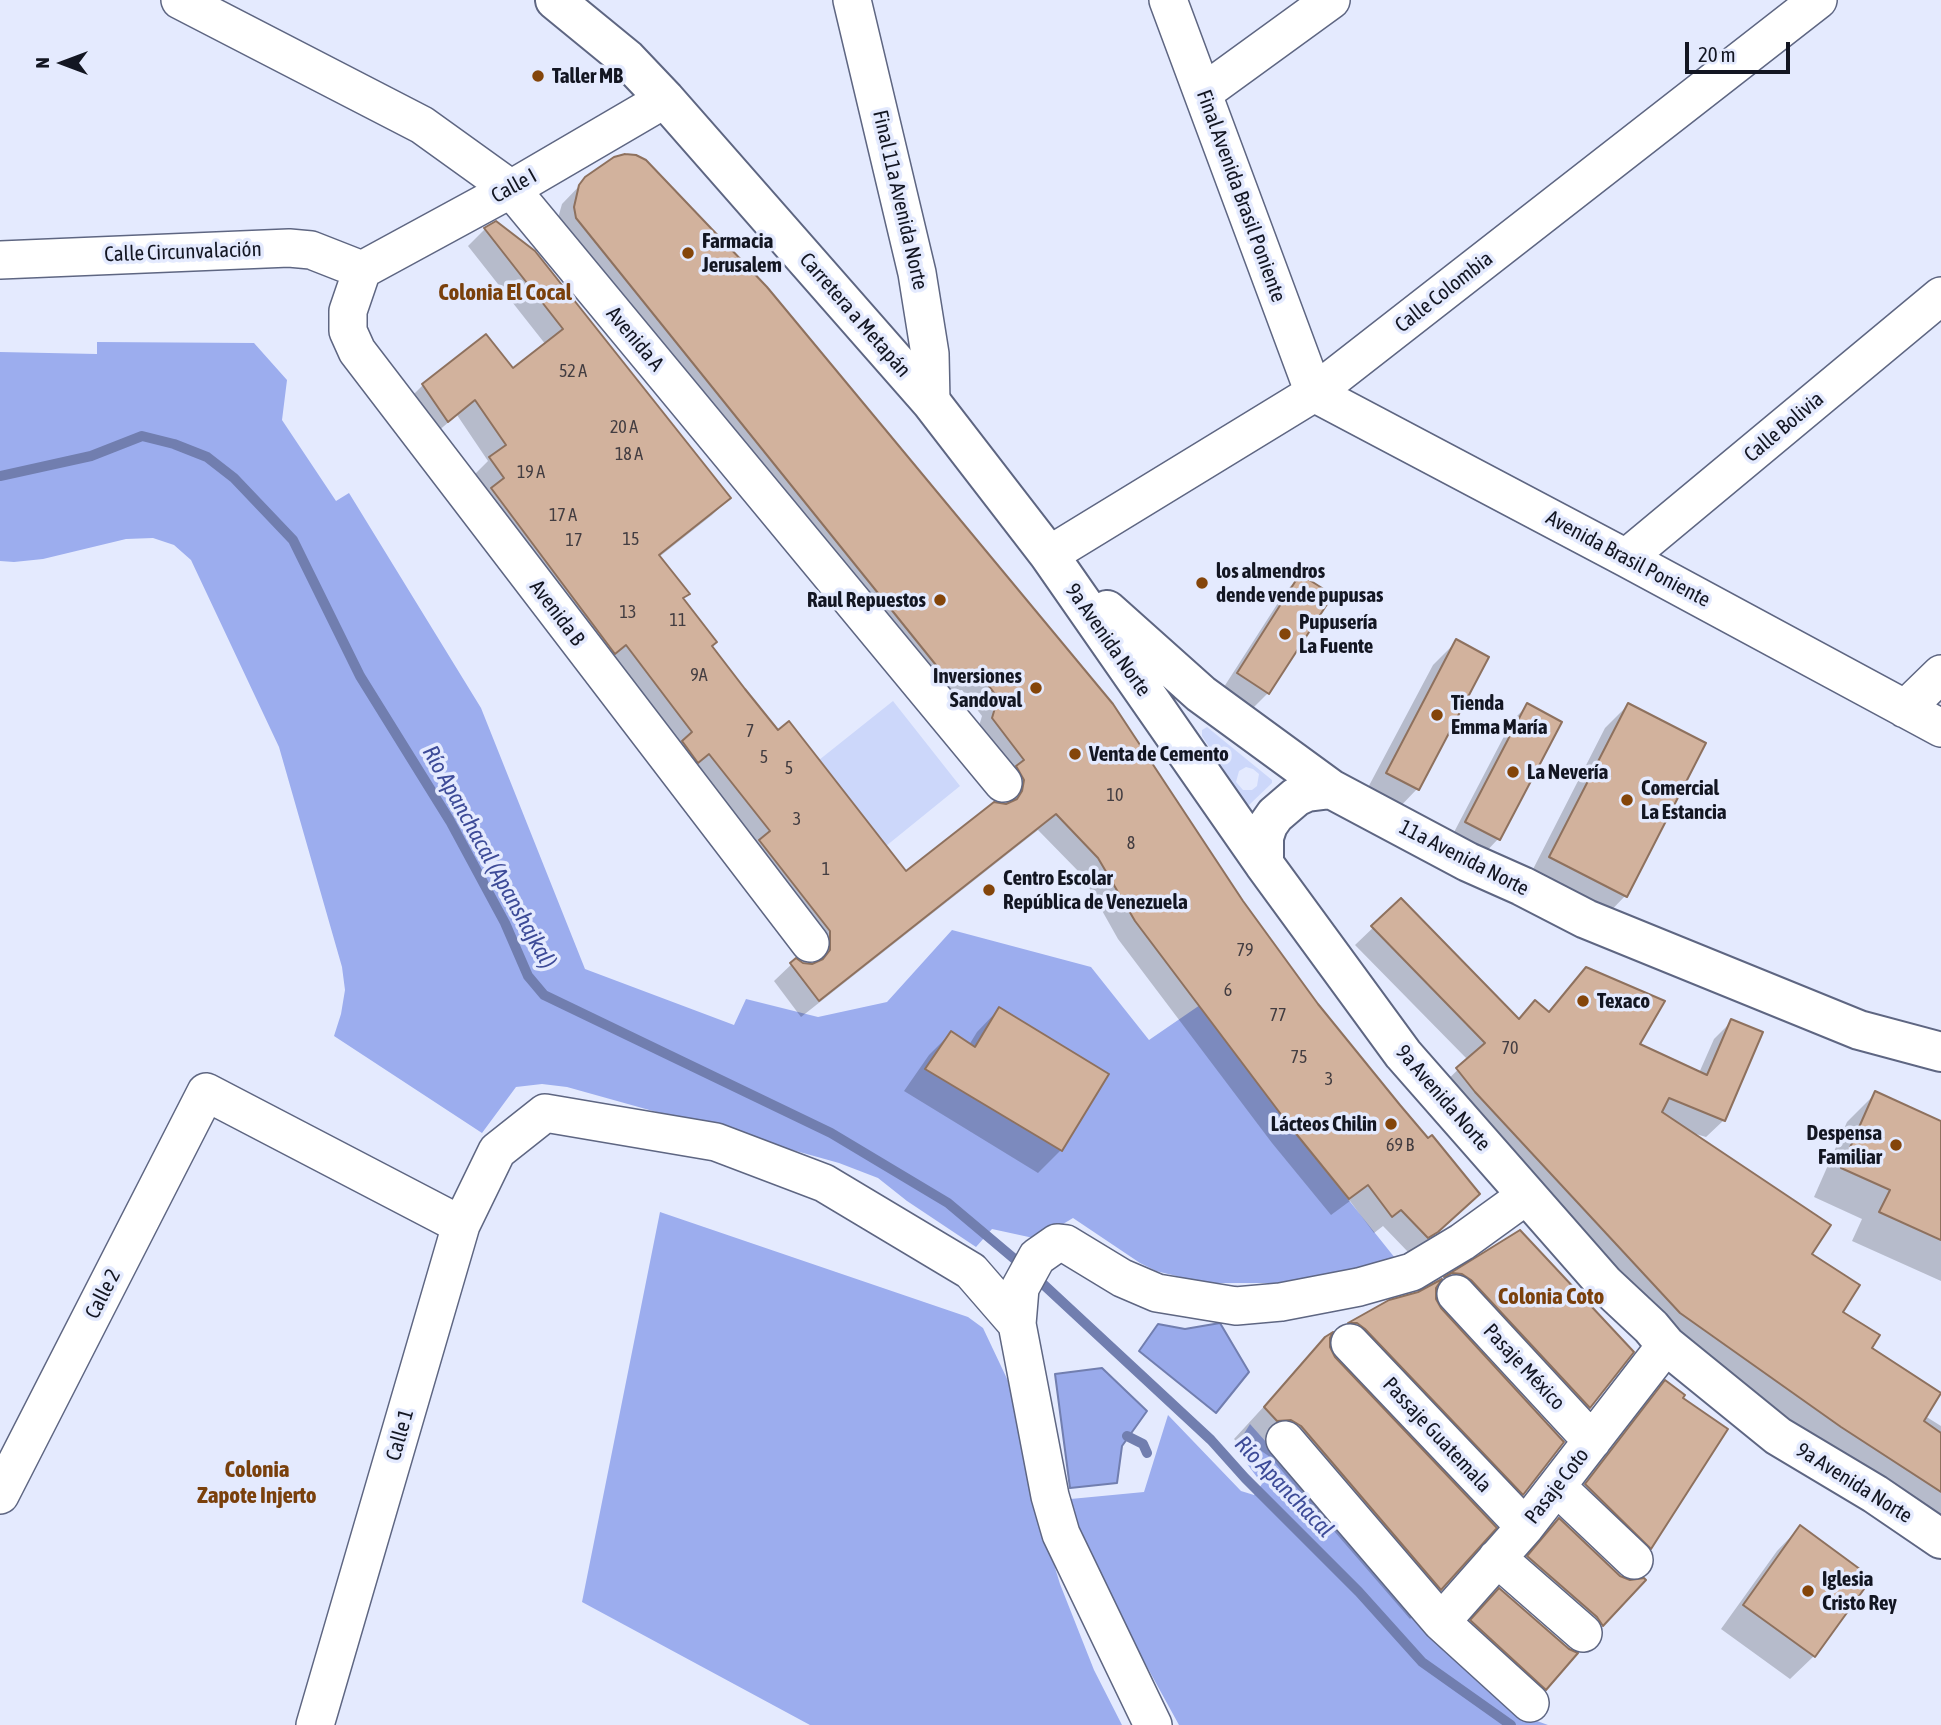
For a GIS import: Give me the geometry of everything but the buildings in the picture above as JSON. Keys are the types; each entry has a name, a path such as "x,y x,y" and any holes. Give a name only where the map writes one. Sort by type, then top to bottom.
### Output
{"main road":[{"name":"Carretera a Metapán","path":"555,0 627,59 666,99 931,402 1049,555"},
{"name":"11a Avenida Norte","path":"1049,555 1141,643 1201,694 1331,789 1468,862 1586,919 1858,1030 1941,1052"},
{"name":"9a Avenida Norte","path":"1049,555 1264,864 1403,1054 1605,1284 1651,1327 1666,1345 1778,1437 1875,1493 1941,1539"},
{"path":"1264,864 1264,837 1275,814 1296,797 1331,789"}],"street":[{"name":"Avenida A","path":"180,0 422,125 510,189 1003,783"},
{"name":"Final 11a Avenida Norte","path":"852,0 918,273 929,343 931,402"},
{"name":"Final Avenida Brasil Poniente","path":"1168,0 1314,393"},
{"path":"1203,93 1331,0"},
{"name":"Calle Colombia","path":"1049,555 1314,393 1818,0"},
{"name":"Calle I","path":"362,270 666,99"},
{"name":"Calle Circunvalación","path":"0,260 289,248 311,250 362,270"},
{"name":"Avenida B","path":"362,270 348,311 348,331 357,351 810,943"},
{"name":"Calle Bolivia","path":"1626,558 1941,296"},
{"name":"Avenida Brasil Poniente","path":"1314,393 1941,728"},
{"path":"1905,709 1941,674"},
{"name":"Calle 2","path":"0,1495 206,1092 461,1225"},
{"name":"Calle 1","path":"315,1725 461,1225 497,1151 545,1113 716,1142 824,1182 971,1271 1017,1324"},
{"path":"1153,1725 1061,1534 1050,1496 1017,1324 1020,1288 1037,1257 1057,1243 1066,1244 1122,1278 1157,1293 1212,1303 1256,1304 1359,1287 1412,1272 1462,1242 1527,1195"},
{"name":"Pasaje México","path":"1456,1294 1592,1441"},
{"name":"Passaje Guatemala","path":"1350,1343 1525,1527"},
{"name":"Pasaje Coto","path":"1441,1622 1525,1527 1666,1345"},
{"path":"1284,1440 1441,1622 1530,1703"},
{"path":"1557,1487 1634,1560"},
{"path":"1497,1558 1583,1633"}],"shaded area":[{"path":"97,342 254,343 287,380 282,420 336,501 349,493 481,708 585,969 734,1025 746,999 818,1017 887,1002 952,930 1091,967 1149,1040 1200,1005 1295,1133 1395,1258 1363,1268 1290,1283 1205,1283 1156,1271 1073,1218 1038,1239 992,1229 976,1247 907,1201 878,1178 839,1163 567,1087 542,1084 516,1087 482,1133 334,1036 345,990 342,967 279,747 191,560 174,545 153,538 126,539 43,559 0,561 0,352 97,354"},
{"path":"893,701 960,786 886,846 819,760"},
{"path":"1207,727 1272,780 1249,805 1202,736 1202,730","holes":["1246,767 1259,774 1257,786 1252,790 1243,790 1236,782 1239,771"]},
{"path":"660,1212 968,1317 983,1328 1027,1421 1037,1509 1060,1584 1094,1670 1122,1725 810,1725 582,1602"},
{"path":"1220,1323 1249,1372 1216,1413 1139,1351 1158,1324 1185,1329"},
{"path":"1102,1368 1147,1411 1122,1446 1117,1483 1070,1488 1055,1374"},
{"path":"1168,1415 1241,1491 1254,1495 1262,1484 1245,1461 1239,1446 1250,1424 1443,1640 1537,1721 1548,1725 1179,1725 1074,1534 1060,1500 1144,1492"}],"waterway":[{"name":"Río Apanchacal (Apanshajkal)","path":"0,476 91,456 142,436 174,444 207,457 234,478 293,540 360,676 450,821 505,923 528,976 544,995 831,1133 948,1203 1030,1272 1211,1440 1245,1478 1359,1592 1422,1662 1511,1725"},
{"path":"1127,1436 1143,1444 1147,1453"}],"place":[{"name":"Taller MB","path":"538,76"},
{"name":"Farmacia Jerusalem","path":"688,253"},
{"name":"los almendros dende vende pupusas","path":"1202,583"},
{"name":"Raul Repuestos","path":"940,600"},
{"name":"Pupusería La Fuente","path":"1285,634"},
{"name":"Inversiones Sandoval","path":"1036,688"},
{"name":"Tienda Emma María","path":"1437,715"},
{"name":"Venta de Cemento","path":"1075,754"},
{"name":"La Nevería","path":"1513,772"},
{"name":"Comercial La Estancia","path":"1627,800"},
{"name":"Centro Escolar República de Venezuela","path":"989,890"},
{"name":"Texaco","path":"1583,1001"},
{"name":"Lácteos Chilin","path":"1391,1124"},
{"name":"Despensa Familiar","path":"1896,1145"},
{"name":"Iglesia Cristo Rey","path":"1808,1591"}],"district":[{"name":"Colonia El Cocal","path":"505,293"},
{"name":"Colonia Coto","path":"1551,1297"},
{"name":"Colonia Zapote Injerto","path":"257,1483"}],"water label":[{"name":"Río Apanchacal","path":"1284,1487"}]}
